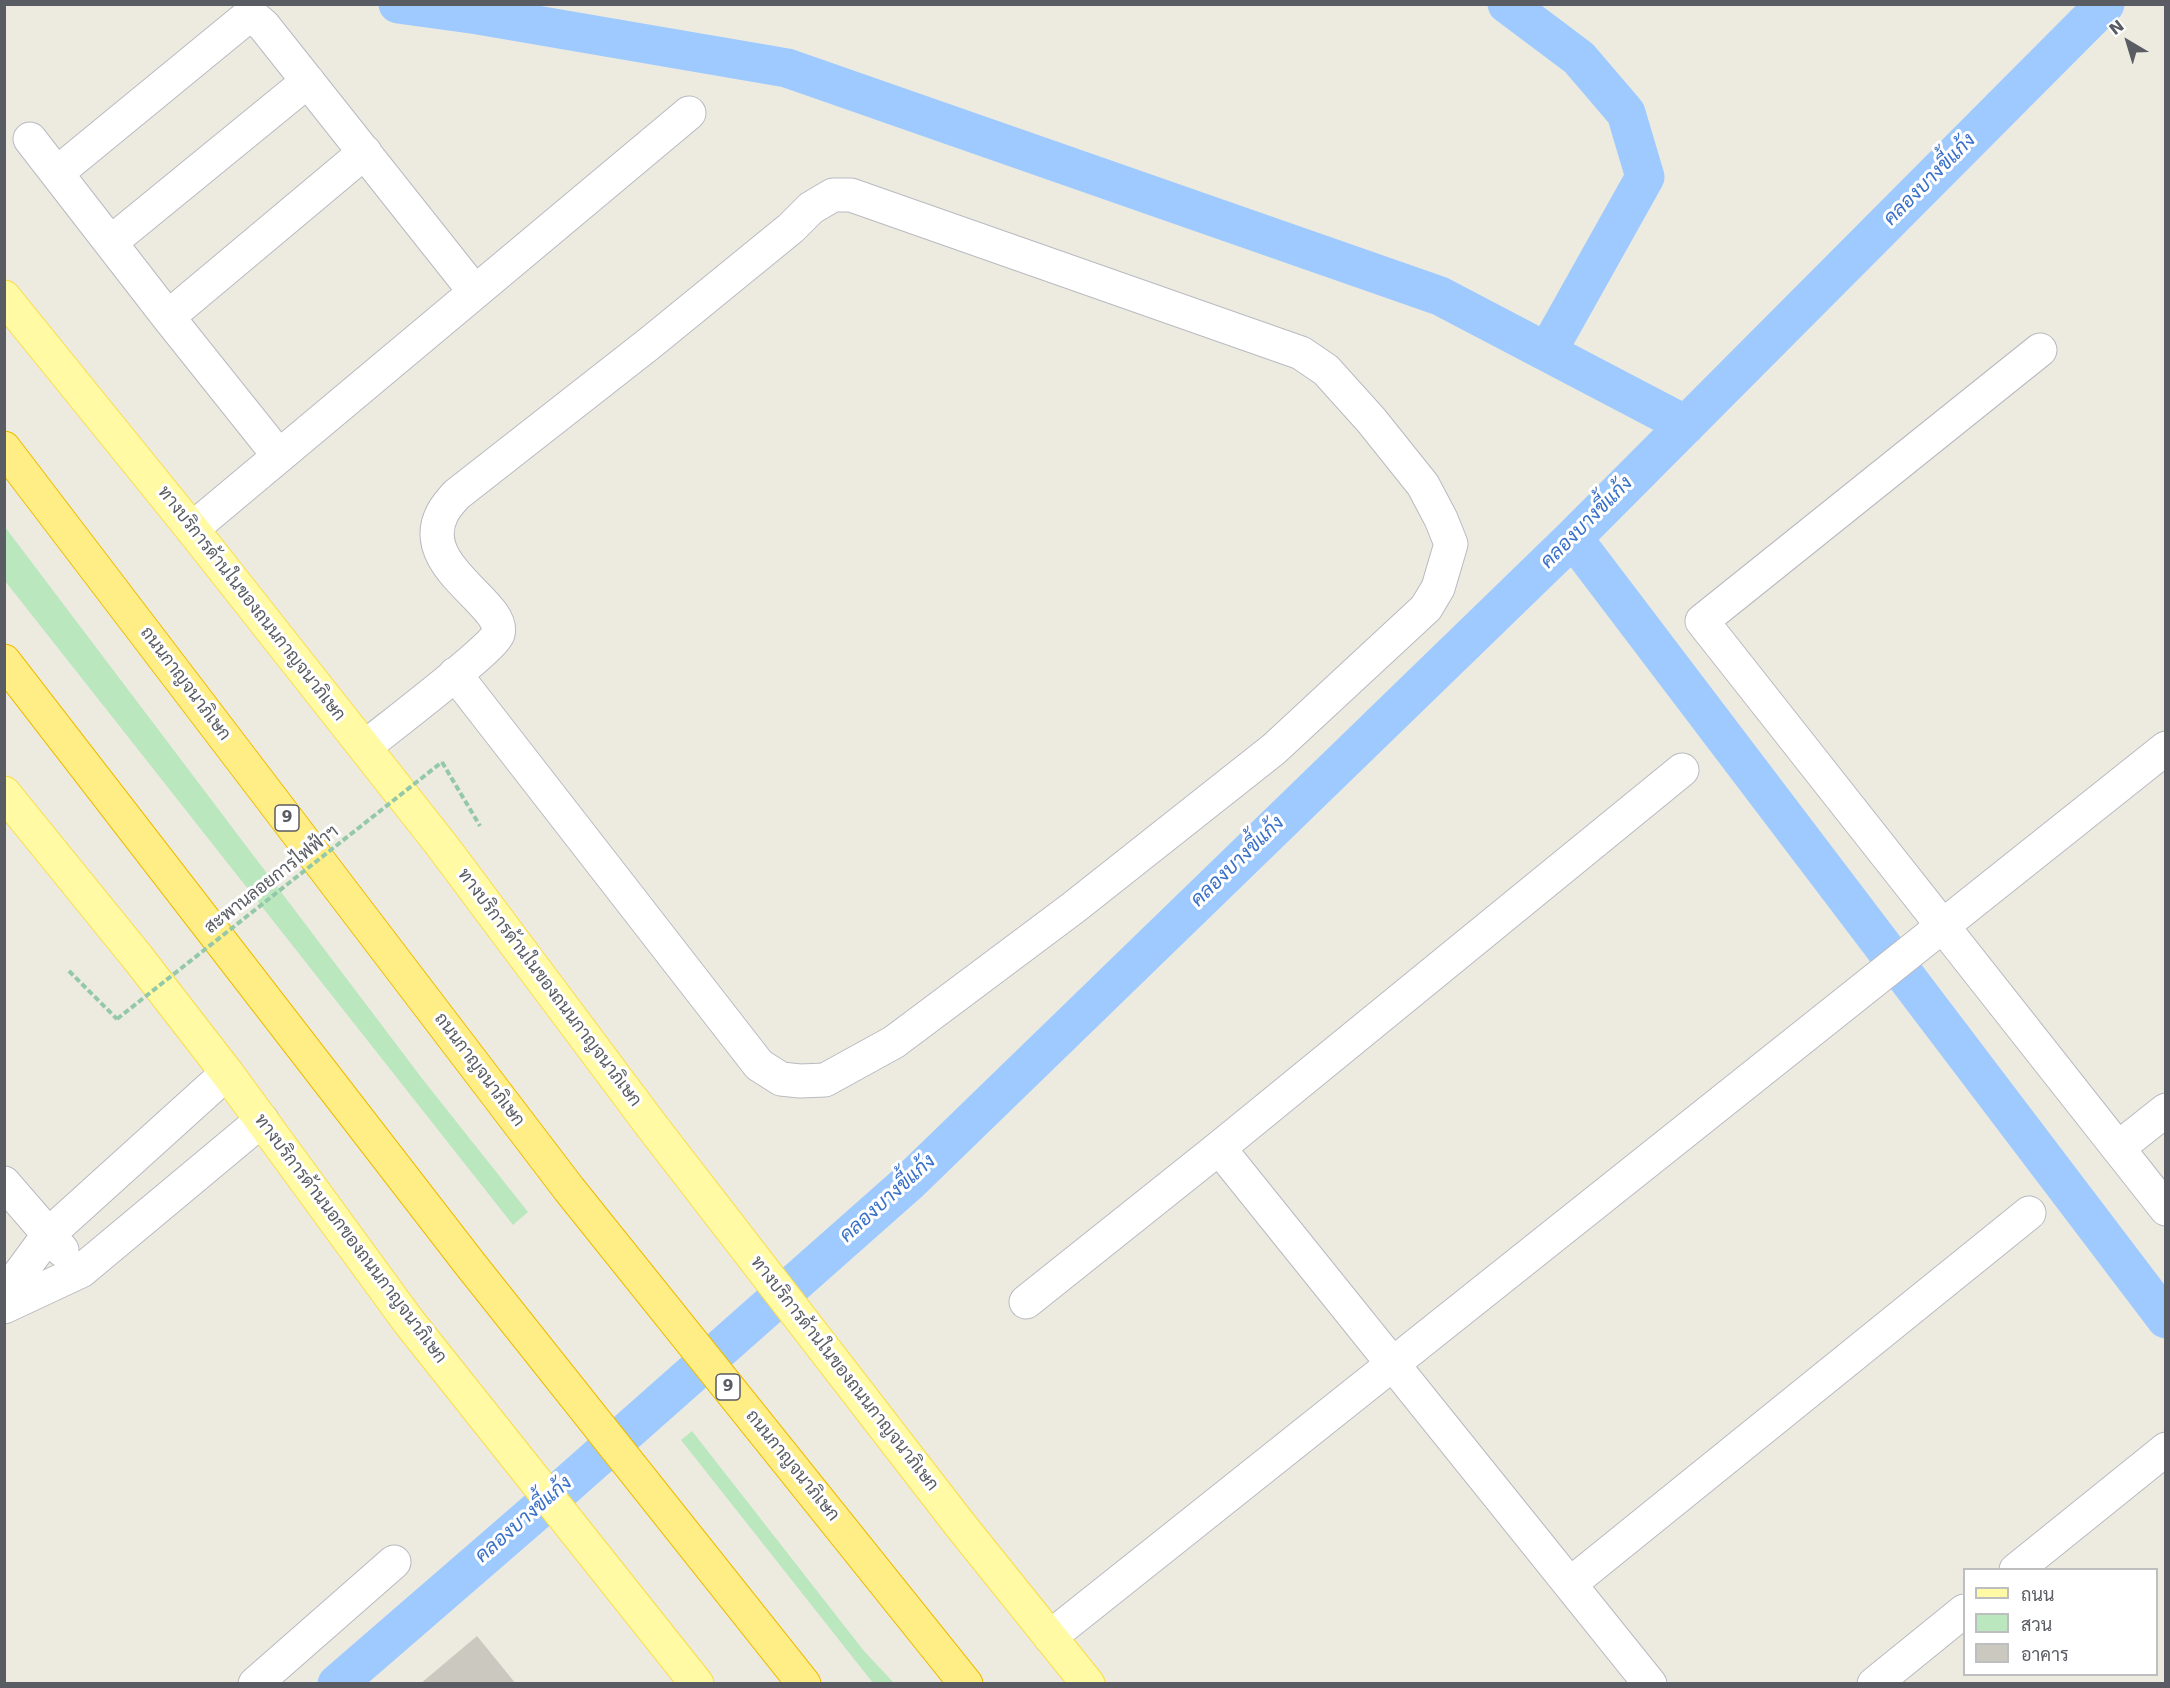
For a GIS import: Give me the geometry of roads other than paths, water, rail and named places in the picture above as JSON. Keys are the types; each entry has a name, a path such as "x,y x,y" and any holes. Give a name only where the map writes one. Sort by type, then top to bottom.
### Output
{"highway":[{"name":"ถนนกาญจนาภิเษก","path":"4,448 569,1189 966,1683"},
{"path":"4,661 470,1264 795,1672"}],"main road":[{"name":"ทางบริการด้านในของถนนกาญจนาภิเษก","path":"4,297 192,529 441,843 651,1125 961,1526 1088,1683"},
{"name":"ทางบริการด้านนอกของถนนกาญจนาภิเษก","path":"4,793 138,958 227,1074 409,1322 697,1683"}],"street":[{"path":"57,173 247,17 256,19 264,26 475,292"},
{"path":"111,242 308,81"},
{"path":"192,529 689,113"},
{"path":"30,139 279,456"},
{"path":"168,317 364,152"},
{"path":"365,747 490,645 498,634 497,622 447,565 436,538 441,514 456,495 659,336 791,228 811,208 833,195 851,195 1300,353 1326,370 1371,420 1423,485 1442,519 1451,544 1438,588 1426,608 1274,749 1073,908 894,1042 825,1080 781,1079 759,1065 455,674"},
{"path":"2040,350 1702,621 2166,1209"},
{"path":"1050,1637 2166,748"},
{"path":"1026,1302 1219,1148 1682,770"},
{"path":"4,1295 49,1234 227,1074"},
{"path":"2118,1148 2166,1110"},
{"path":"4,1307 81,1271 262,1120"},
{"path":"1219,1148 1650,1683"},
{"path":"4,1183 81,1271"},
{"path":"1570,1584 2029,1213"},
{"path":"2017,1568 2166,1449"},
{"path":"255,1683 394,1562"},
{"path":"1875,1683 1963,1613"}],"waterway":[{"path":"398,4 478,15 787,68 1440,296 1686,425"},
{"path":"1507,4 1579,58 1626,113 1645,177 1547,352"},
{"name":"คลองบางขี้แก้ง","path":"337,1684 553,1497 908,1183 1573,538 2105,4"},
{"path":"1573,538 2166,1319"}]}
